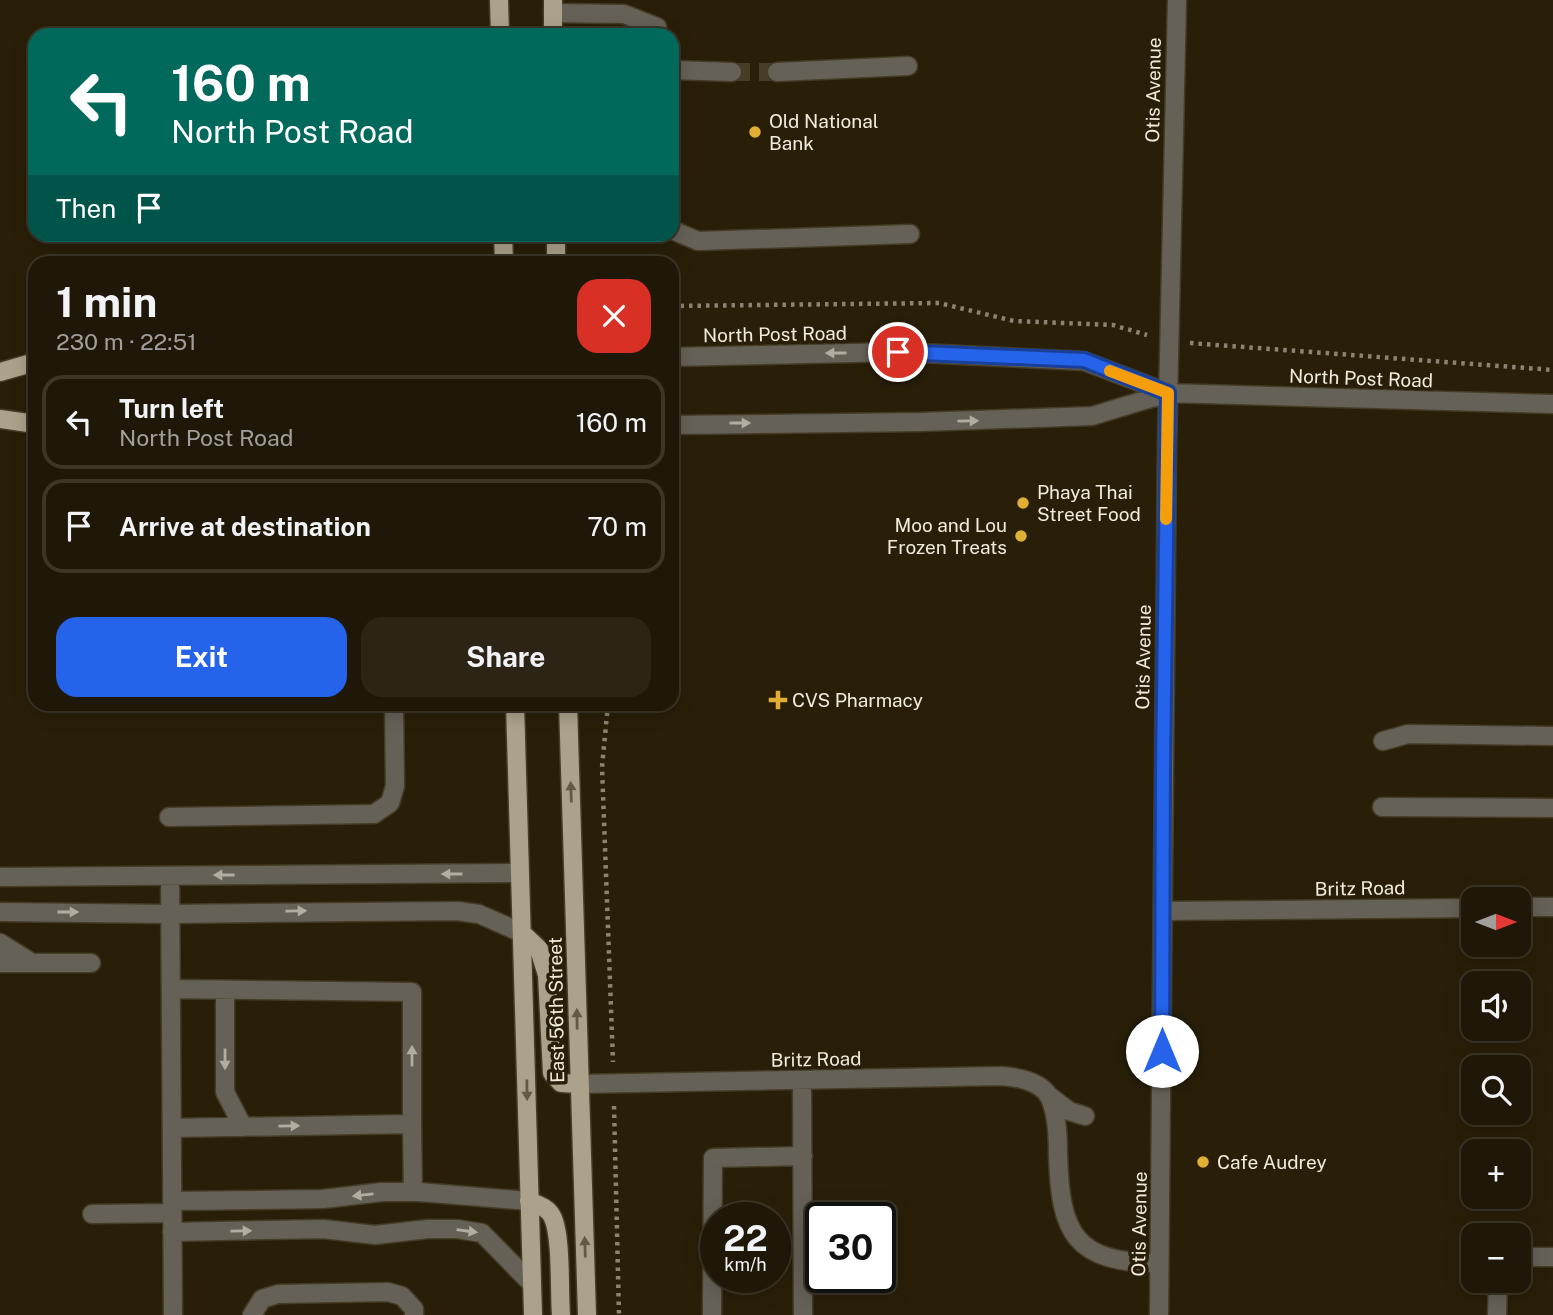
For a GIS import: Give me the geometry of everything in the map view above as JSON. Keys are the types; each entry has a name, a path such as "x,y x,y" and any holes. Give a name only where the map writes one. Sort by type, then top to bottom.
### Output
{"main road":[{"path":"499,0 500,28"},
{"path":"553,7 553,28"},
{"path":"0,372 28,364"},
{"path":"0,419 28,424"},
{"name":"East 56th Street","path":"515,711 533,1315"},
{"name":"East 56th Street","path":"568,711 586,1315"},
{"path":"522,933 539,949 547,975 552,1073 561,1083 579,1084"},
{"path":"529,1201 547,1210 553,1217 561,1315"}],"street":[{"name":"Otis Avenue","path":"1158,1315 1168,341 1177,0"},
{"path":"553,7 624,15 657,28"},
{"path":"777,72 908,66"},
{"path":"679,70 732,72"},
{"path":"679,233 698,241 910,234"},
{"name":"North Post Road","path":"679,357 898,352 1084,360 1168,393"},
{"name":"North Post Road","path":"679,425 920,422 1092,416 1168,393 1553,404"},
{"path":"169,817 373,814 390,803 395,786 394,711"},
{"path":"1383,741 1408,734 1553,736"},
{"path":"1382,807 1553,808"},
{"path":"0,877 520,873"},
{"path":"170,876 173,1315"},
{"path":"1531,907 1553,906"},
{"name":"Britz Road","path":"1163,911 1461,908"},
{"path":"0,912 170,914 457,911 480,915 522,933"},
{"path":"0,943 32,963"},
{"path":"0,963 91,963"},
{"path":"171,989 412,992 413,1192"},
{"path":"225,990 225,1092 243,1126"},
{"name":"Britz Road","path":"579,1084 1001,1076 1030,1082 1069,1111 1085,1116"},
{"path":"802,1080 803,1315"},
{"path":"1048,1095 1058,1130 1063,1211 1072,1233 1088,1248 1106,1257 1159,1264"},
{"path":"172,1128 412,1124"},
{"path":"712,1315 713,1158 803,1156"},
{"path":"92,1214 413,1192 529,1201"},
{"path":"172,1232 323,1229 375,1235 428,1229 457,1229 482,1233 532,1284"},
{"path":"1531,1257 1553,1257"},
{"path":"252,1315 262,1299 278,1294 388,1292 402,1296 414,1309 414,1315"},
{"path":"1497,1315 1498,1293"}],"path":[{"path":"679,306 939,303 1014,321 1113,325 1168,341 1553,370"},
{"path":"607,711 603,767 619,1315"}],"tunnel":[{"path":"732,72 777,72"}],"slow traffic":[{"path":"1110,371 1168,393 1166,519"}],"place":[{"name":"Old National Bank","path":"755,132"},
{"name":"Phaya Thai Street Food","path":"1023,503"},
{"name":"Moo and Lou Frozen Treats","path":"1021,536"},
{"name":"CVS Pharmacy","path":"778,700"},
{"name":"Cafe Audrey","path":"1203,1162"}],"route":[{"path":"898,352 1084,360 1168,393 1162,1051"}]}
